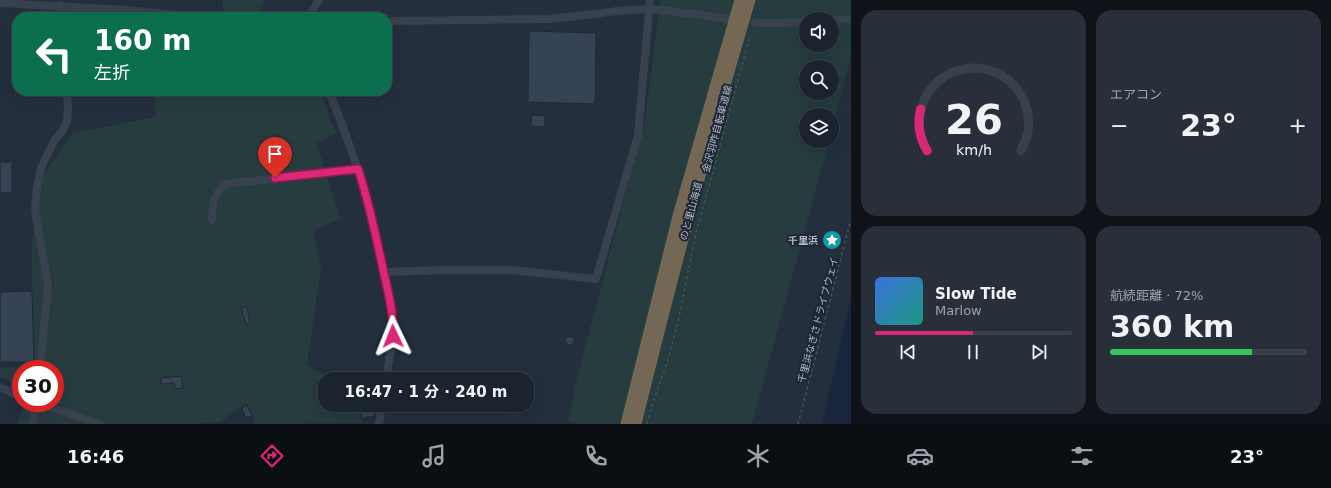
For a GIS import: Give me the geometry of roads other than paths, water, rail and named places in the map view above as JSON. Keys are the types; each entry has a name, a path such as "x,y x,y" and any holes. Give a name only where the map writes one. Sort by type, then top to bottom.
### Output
{"highway":[{"name":"のと里山海道","path":"626,424 678,216 740,0"},
{"name":"のと里山海道","path":"636,424 687,224 750,0"}],"street":[{"path":"311,12 319,0"},
{"path":"384,272 512,270 596,279 638,135 650,0"},
{"path":"0,2 146,12"},
{"path":"61,5 61,12"},
{"path":"392,21 551,19 649,9 727,19"},
{"path":"839,20 851,19"},
{"path":"755,23 775,24 799,22"},
{"path":"41,360 48,286 35,210 37,188 41,168 54,141 63,130 67,122 68,106 67,96"},
{"path":"331,96 366,194 384,272 394,323 387,372"},
{"path":"212,220 212,205 220,188 226,184 358,169"},
{"path":"0,386 12,392"},
{"path":"34,424 35,412"},
{"path":"63,412 100,424"},
{"path":"379,424 381,412"}],"water":[{"path":"851,297 851,424 822,424"}],"place":[{"name":"千里浜","path":"832,240"}]}
